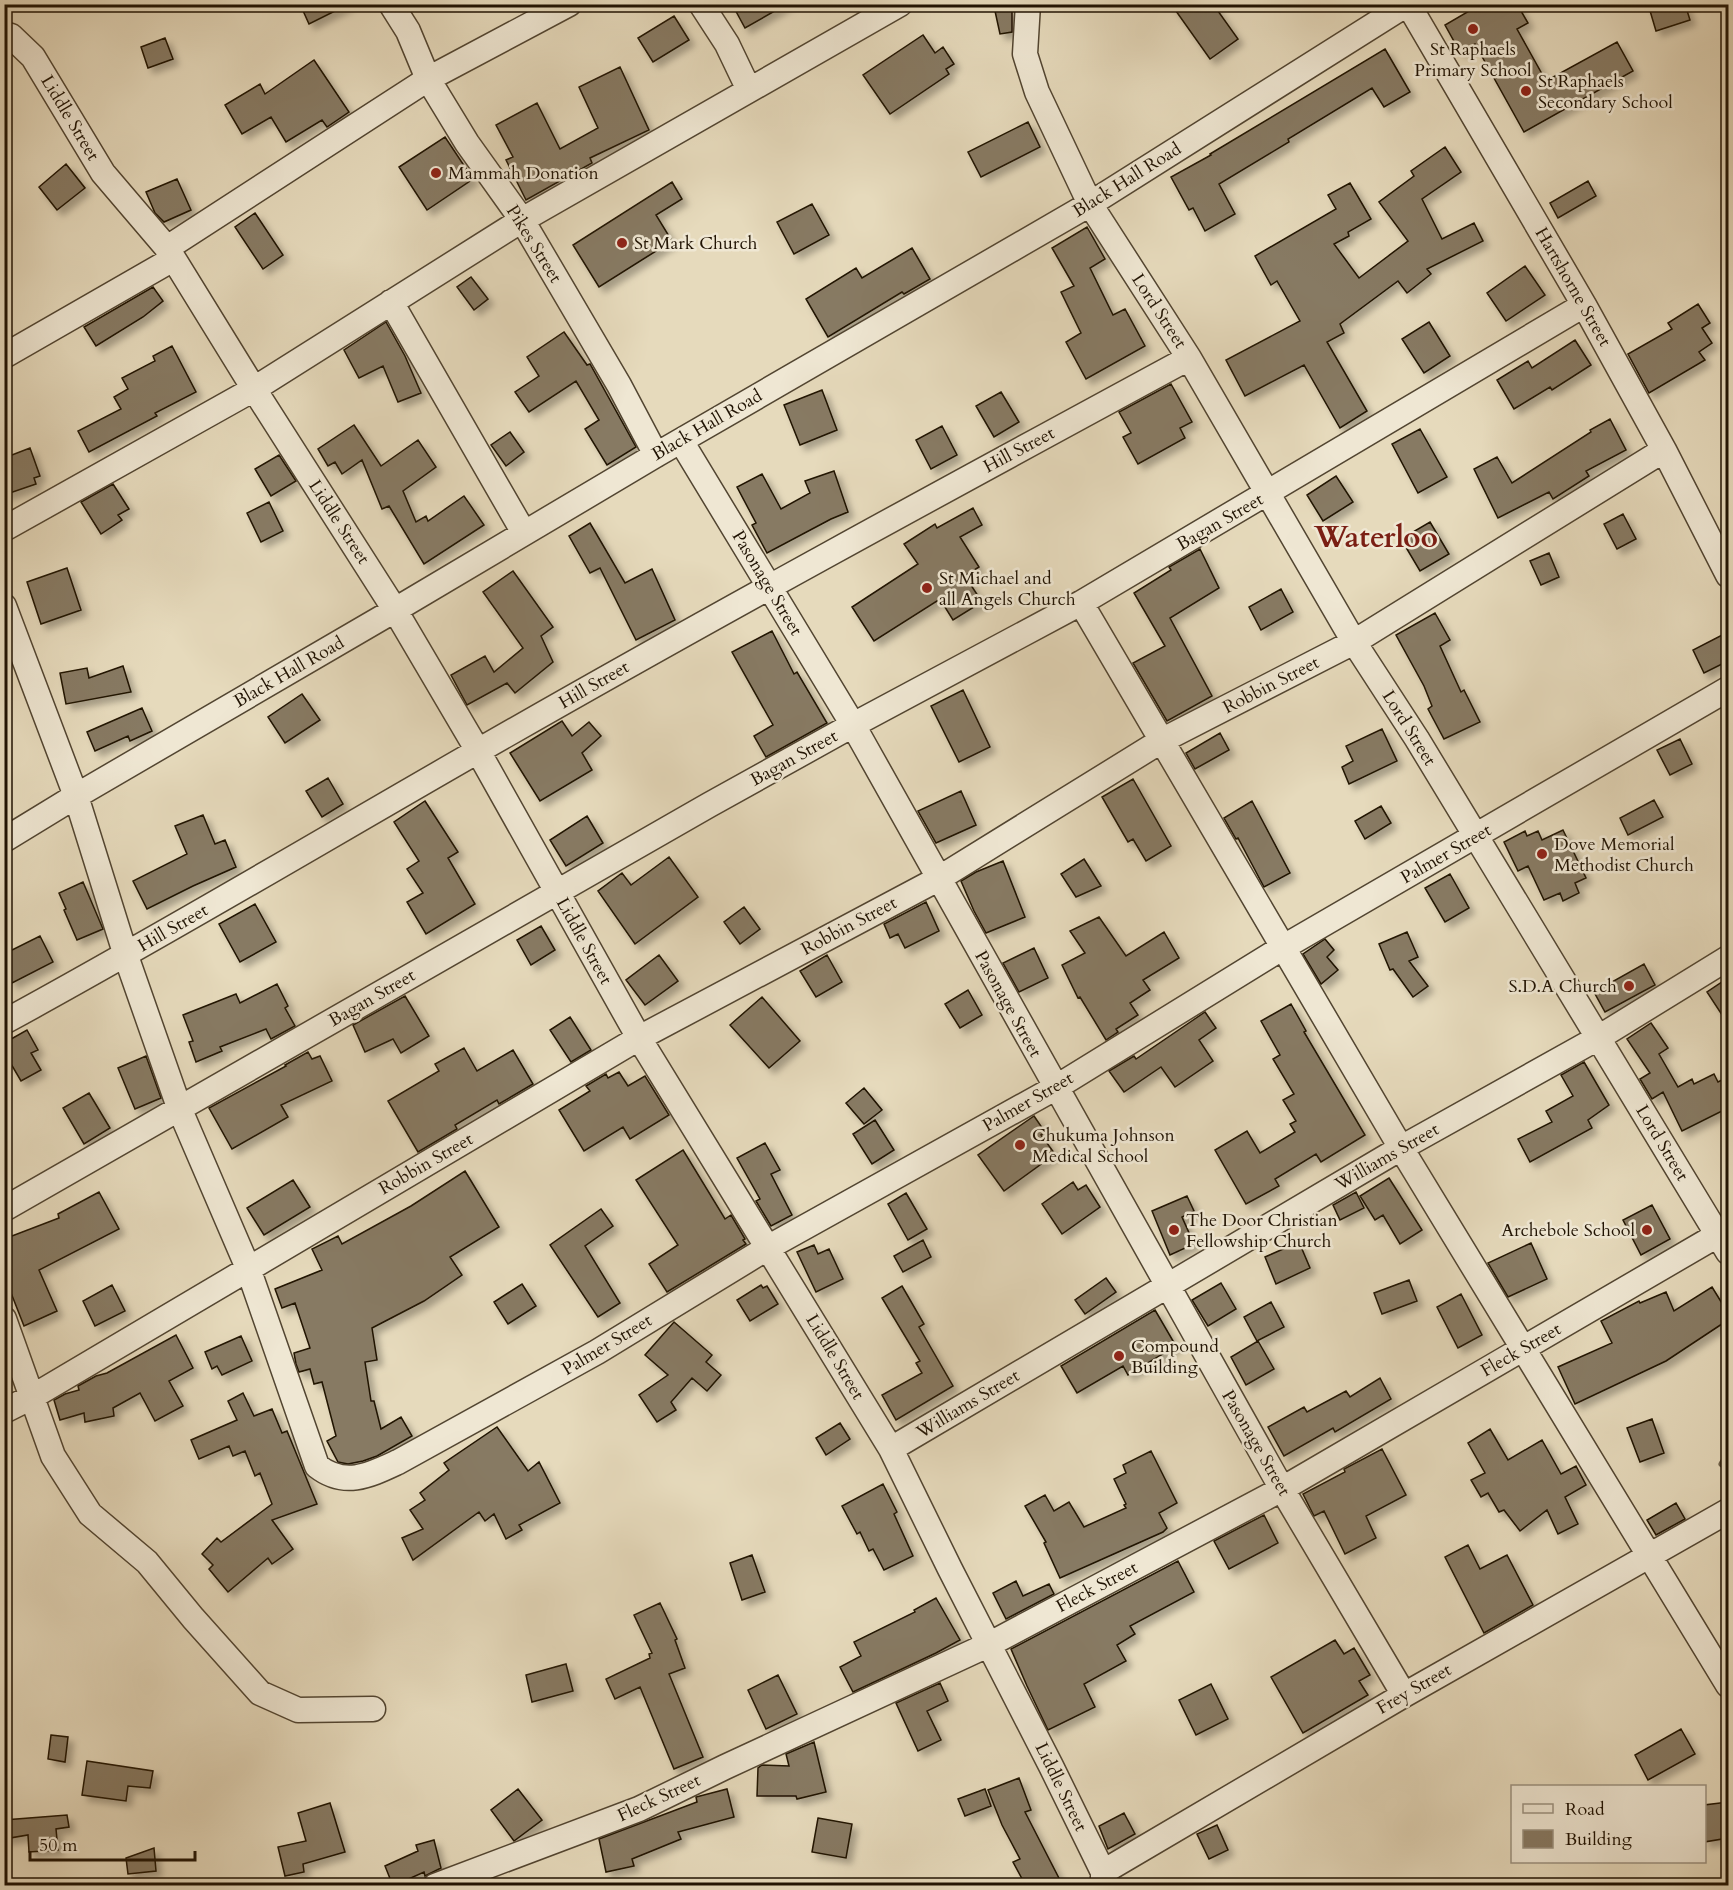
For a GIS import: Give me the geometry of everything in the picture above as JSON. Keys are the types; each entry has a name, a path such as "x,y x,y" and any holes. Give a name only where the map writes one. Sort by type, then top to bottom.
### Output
{"street":[{"name":"Pikes Street","path":"391,4 408,31 428,79 468,143 522,220 619,385 656,455"},
{"path":"4,356 170,253 428,79 569,4"},
{"path":"701,4 727,44 750,90"},
{"path":"4,529 254,389 522,220 900,4"},
{"name":"Lord Street","path":"1028,4 1025,54 1037,92 1090,204 1189,358 1354,642 1417,739 1598,1038 1725,1239"},
{"name":"Black Hall Road","path":"4,840 656,455 1090,204 1407,4"},
{"name":"Hartshorne Street","path":"1407,4 1584,305 1664,450 1728,575"},
{"name":"Liddle Street","path":"4,34 11,36 33,57 103,173 170,253 395,610 478,751 639,1038 891,1449 990,1644 1103,1879"},
{"path":"391,303 524,533"},
{"name":"Bagan Street","path":"4,1209 180,1110 557,891 853,725 1081,603 1584,305"},
{"name":"Hill Street","path":"4,1022 126,956 478,751 768,586 1189,358"},
{"name":"Pasonage Street","path":"681,441 853,725 1282,1489 1404,1695"},
{"name":"Robbin Street","path":"4,1411 32,1397 639,1038 938,879 1161,741 1354,642 1664,450"},
{"path":"1081,603 1401,1148 1728,1684"},
{"path":"4,606 76,796 126,956 180,1110 248,1268"},
{"name":"Palmer Street","path":"248,1268 317,1466 327,1474 350,1478 368,1476 487,1414 597,1352 769,1247 1055,1088 1282,948 1728,689"},
{"name":"Williams Street","path":"891,1449 1401,1148 1598,1038 1728,958"},
{"name":"Fleck Street","path":"435,1886 639,1809 990,1644 1282,1489 1525,1348 1725,1239"},
{"path":"4,1319 53,1456 90,1514 147,1562 260,1694 297,1710 373,1709"},
{"name":"Frey Street","path":"1103,1879 1404,1695 1728,1511"}],"building":[{"path":"300,4 349,4 309,24"},
{"path":"732,4 787,4 745,28"},
{"path":"1171,4 1213,4 1238,39 1210,59"},
{"path":"1481,4 1517,4 1528,23 1517,29 1546,81 1617,42 1633,71 1524,132 1475,44 1460,52 1445,25"},
{"path":"1648,4 1685,4 1690,20 1656,31"},
{"path":"1012,7 1012,32 1000,34 995,11"},
{"path":"674,16 689,40 653,62 638,38"},
{"path":"923,35 935,53 943,47 954,64 946,69 949,74 890,114 863,75"},
{"path":"165,38 173,59 148,68 141,47"},
{"path":"1385,49 1410,92 1384,107 1372,88 1219,184 1235,214 1205,231 1193,208 1189,210 1171,177"},
{"path":"314,60 349,112 327,127 322,120 286,142 271,117 242,134 225,105 260,84 265,94"},
{"path":"620,67 649,130 590,158 592,163 526,200 506,160 513,157 496,125 537,103 560,149 598,128 579,87"},
{"path":"1028,122 1040,147 981,177 968,152"},
{"name":"Mammah Donation","path":"445,137 473,179 427,210 399,167"},
{"path":"1445,147 1461,172 1422,199 1442,239 1474,223 1483,241 1427,269 1431,274 1407,293 1398,281 1340,324 1344,333 1327,342 1367,411 1340,428 1304,365 1245,396 1226,360 1300,321 1277,281 1271,285 1255,256 1336,209 1328,195 1350,183 1371,219 1348,232 1349,236 1334,244 1359,278 1408,241 1379,202 1414,176 1411,171"},
{"path":"66,164 85,188 57,210 39,187"},
{"path":"177,179 191,210 164,222 155,213 146,192"},
{"path":"1588,181 1596,196 1558,218 1550,203"},
{"name":"St Mark Church","path":"672,182 682,199 656,215 672,241 599,287 573,245"},
{"path":"812,204 829,235 794,254 777,222"},
{"path":"255,213 283,255 263,269 235,227"},
{"path":"1087,227 1105,259 1090,268 1113,315 1125,309 1145,346 1086,379 1066,342 1081,333 1061,292 1074,286 1052,248"},
{"path":"912,248 930,279 904,294 902,292 828,337 806,299 856,268 862,278"},
{"path":"1525,266 1545,295 1506,321 1487,293"},
{"path":"471,277 488,299 474,310 457,287"},
{"path":"153,287 163,301 143,317 96,346 84,327"},
{"path":"1698,304 1710,323 1702,328 1712,343 1699,352 1705,360 1649,393 1628,354 1672,329 1668,323"},
{"path":"386,322 405,356 421,393 398,402 383,366 359,378 344,350"},
{"path":"1429,322 1450,356 1424,373 1402,339"},
{"path":"564,332 587,365 590,364 636,447 607,465 585,429 599,420 576,381 529,412 515,392 539,376 527,357"},
{"path":"1575,340 1591,365 1552,390 1550,387 1514,409 1497,380 1528,361 1532,368"},
{"path":"172,346 196,392 155,413 157,416 89,452 78,431 121,409 114,397 128,389 122,378 155,361 153,356"},
{"path":"1171,384 1192,422 1180,428 1185,438 1138,464 1123,437 1131,433 1119,412"},
{"path":"822,390 837,430 800,445 784,405"},
{"path":"1001,392 1019,422 994,437 976,406"},
{"path":"1610,419 1626,450 1586,471 1589,476 1553,499 1549,492 1498,518 1474,469 1497,457 1512,483"},
{"path":"354,425 381,466 418,440 436,467 403,491 416,522 426,516 428,521 464,496 484,525 424,564 389,506 382,509 362,460 342,474 335,462 328,466 318,449"},
{"path":"942,426 957,455 931,469 916,440"},
{"path":"1420,429 1447,477 1418,493 1392,444"},
{"path":"510,432 524,452 506,466 491,445"},
{"path":"30,448 40,476 34,478 36,484 4,495 4,458"},
{"path":"279,455 296,481 271,496 255,469"},
{"path":"834,471 848,512 767,553 752,525 756,523 737,487 762,474 781,509 810,493 805,481"},
{"path":"1336,476 1353,502 1323,521 1307,495"},
{"path":"113,484 129,509 118,515 122,520 101,534 81,502"},
{"path":"269,502 283,531 261,542 247,513"},
{"name":"St Michael and all Angels Church","path":"973,508 982,525 960,537 979,567 965,576 982,602 953,620 940,599 874,641 852,607 918,564 904,544 935,524 937,528"},
{"path":"1623,514 1636,539 1617,549 1604,524"},
{"path":"1430,522 1449,554 1420,571 1401,539"},
{"path":"590,523 625,583 652,569 675,620 636,640 600,568 590,573 569,536"},
{"path":"1200,549 1219,588 1170,618 1212,696 1167,721 1133,663 1165,646 1134,593 1171,570 1169,567"},
{"path":"1549,553 1559,577 1541,585 1530,561"},
{"path":"67,568 81,610 41,624 27,582"},
{"path":"513,571 553,627 541,636 553,662 515,693 507,683 467,705 451,675 485,656 494,672 523,648 483,592"},
{"path":"1281,589 1293,612 1261,630 1249,607"},
{"path":"1435,613 1450,640 1440,646 1461,692 1464,690 1480,722 1444,739 1428,709 1432,706 1424,686 1396,635"},
{"path":"772,631 794,674 797,672 827,723 766,757 754,736 773,725 732,652"},
{"path":"1728,632 1728,661 1704,673 1693,650"},
{"path":"123,666 131,692 66,704 60,673 87,668 89,678"},
{"path":"963,690 990,747 959,762 931,706"},
{"path":"302,694 320,720 285,743 268,717"},
{"path":"142,708 152,731 130,741 128,736 95,751 87,732"},
{"path":"562,721 572,736 589,722 601,736 582,753 592,770 540,801 510,753"},
{"path":"1382,729 1397,761 1349,784 1342,767 1353,761 1346,746"},
{"path":"1220,733 1229,750 1195,769 1186,753"},
{"path":"1680,739 1692,764 1670,775 1657,750"},
{"path":"328,778 343,804 322,817 306,791"},
{"path":"1133,779 1171,846 1146,861 1133,839 1128,842 1102,797"},
{"path":"961,791 976,825 936,843 918,811"},
{"path":"1654,800 1663,817 1628,835 1620,818"},
{"path":"425,801 458,852 448,858 475,904 426,934 407,902 423,893 407,869 419,861 394,822"},
{"path":"1252,801 1290,873 1264,887 1238,838 1236,839 1224,818"},
{"path":"1381,806 1391,823 1365,839 1355,821"},
{"path":"203,815 215,844 225,840 236,867 147,909 133,881 187,854 175,826"},
{"path":"587,816 603,843 566,866 550,840"},
{"name":"Dove Memorial Methodist Church","path":"1563,830 1586,878 1575,883 1579,893 1563,901 1560,893 1544,900 1528,866 1518,871 1504,842 1525,831 1527,836 1538,831 1542,840"},
{"path":"669,857 698,897 635,944 598,891 622,873 631,885"},
{"path":"1084,859 1101,886 1076,897 1061,874"},
{"path":"1003,861 1025,917 986,933 961,881"},
{"path":"1450,874 1469,908 1445,922 1425,888"},
{"path":"83,882 103,929 77,940 59,893"},
{"path":"926,902 939,931 905,948 898,934 890,938 884,924"},
{"path":"255,904 276,942 240,962 219,924"},
{"path":"744,907 760,929 740,944 724,922"},
{"path":"1099,917 1126,956 1164,932 1179,958 1143,980 1150,990 1130,1003 1138,1015 1116,1029 1118,1032 1106,1040 1080,997 1078,998 1062,965 1085,953 1070,931"},
{"path":"541,926 555,950 531,965 517,940"},
{"path":"1407,932 1418,957 1409,961 1428,986 1413,997 1393,969 1390,970 1379,944"},
{"path":"40,936 53,962 12,983 4,968 4,954"},
{"path":"1325,939 1334,950 1327,957 1338,970 1321,984 1303,954"},
{"path":"1034,948 1048,978 1019,992 1003,963"},
{"path":"659,955 678,981 645,1005 626,980"},
{"path":"827,955 842,982 816,997 800,971"},
{"name":"S.D.A Church","path":"1644,964 1655,985 1605,1012 1594,992"},
{"path":"1728,978 1728,1024 1707,992"},
{"path":"277,984 288,1006 285,1008 295,1026 271,1039 266,1029 220,1047 222,1051 196,1062 189,1042 193,1041 183,1015 236,994 240,1003"},
{"path":"968,990 982,1015 960,1028 945,1004"},
{"path":"405,996 429,1036 401,1053 393,1039 365,1052 353,1025"},
{"path":"762,997 800,1041 769,1068 730,1025"},
{"path":"1291,1004 1306,1031 1304,1032 1365,1135 1321,1162 1316,1154 1275,1179 1279,1186 1246,1204 1215,1150 1247,1131 1260,1153 1295,1132 1290,1124 1296,1121 1283,1100 1294,1094 1273,1059 1280,1055 1261,1021"},
{"path":"1205,1012 1216,1028 1199,1040 1213,1061 1175,1087 1161,1067 1124,1092 1109,1071 1134,1056 1136,1059"},
{"path":"570,1017 591,1050 571,1062 550,1030"},
{"path":"1651,1023 1668,1048 1659,1054 1678,1087 1692,1079 1694,1084 1714,1074 1718,1082 1728,1077 1728,1108 1682,1131 1663,1092 1652,1099 1640,1079 1650,1073 1627,1039"},
{"path":"27,1030 38,1050 31,1053 41,1070 21,1081 4,1052 4,1043"},
{"path":"464,1048 477,1071 513,1050 533,1084 499,1104 497,1100 455,1125 457,1129 418,1152 388,1101 439,1071 435,1064"},
{"path":"308,1052 312,1059 320,1056 332,1081 281,1105 288,1117 232,1149 209,1108"},
{"path":"146,1056 161,1098 135,1109 118,1068"},
{"path":"1584,1062 1609,1105 1588,1120 1592,1128 1530,1162 1518,1139 1552,1122 1546,1111 1573,1096 1561,1075"},
{"path":"619,1072 628,1086 645,1076 669,1115 630,1139 623,1127 584,1151 559,1110 590,1091 586,1086 606,1074 608,1078"},
{"path":"864,1088 882,1110 864,1124 846,1103"},
{"path":"89,1093 110,1128 84,1144 63,1108"},
{"name":"Chukuma Johnson Medical School","path":"1034,1116 1045,1132 1041,1135 1055,1154 1004,1191 978,1155"},
{"path":"875,1120 894,1150 872,1164 853,1134"},
{"path":"765,1143 780,1170 771,1174 792,1215 771,1226 756,1201 760,1199 737,1158"},
{"path":"683,1150 725,1219 731,1215 746,1244 667,1292 649,1264 678,1245 636,1180"},
{"path":"465,1171 499,1227 450,1257 462,1275 424,1301 372,1328 377,1360 365,1362 371,1401 374,1401 381,1429 401,1417 412,1436 377,1456 363,1461 348,1464 338,1462 327,1441 336,1436 322,1382 314,1384 310,1369 299,1372 296,1364 294,1353 310,1348 295,1303 282,1308 275,1289 322,1270 312,1249 338,1236 342,1244 411,1206"},
{"path":"1389,1178 1422,1230 1400,1244 1383,1215 1375,1220 1360,1196"},
{"path":"293,1180 310,1207 264,1235 247,1208"},
{"path":"1073,1182 1078,1190 1086,1185 1100,1207 1062,1234 1042,1204"},
{"path":"99,1192 119,1229 39,1270 57,1311 24,1326 4,1275 4,1239 59,1218 58,1214"},
{"path":"1356,1192 1364,1208 1340,1220 1333,1205"},
{"path":"906,1193 927,1229 908,1240 888,1204"},
{"name":"The Door Christian Fellowship Church","path":"1187,1196 1194,1211 1182,1217 1194,1244 1170,1255 1152,1211"},
{"name":"Archebole School","path":"1652,1205 1670,1239 1641,1255 1623,1220"},
{"path":"601,1209 613,1226 585,1246 620,1303 598,1317 550,1245"},
{"path":"923,1240 931,1257 903,1272 894,1256"},
{"path":"1299,1242 1310,1268 1276,1284 1265,1257"},
{"path":"1531,1243 1547,1279 1508,1297 1488,1263"},
{"path":"814,1245 818,1254 829,1249 843,1279 816,1292 797,1252"},
{"path":"1106,1278 1116,1292 1085,1314 1075,1300"},
{"path":"1409,1280 1417,1301 1382,1314 1374,1293"},
{"path":"1221,1283 1236,1309 1208,1326 1192,1300"},
{"path":"522,1284 536,1306 508,1324 494,1302"},
{"path":"112,1285 125,1311 95,1326 83,1301"},
{"path":"761,1285 763,1288 767,1286 778,1304 750,1321 737,1300"},
{"path":"902,1286 924,1324 919,1327 953,1386 896,1420 882,1395 922,1373 916,1363 920,1361 882,1298"},
{"path":"1712,1287 1728,1313 1728,1320 1666,1361 1575,1404 1558,1367 1612,1343 1601,1321 1639,1301 1640,1303 1666,1292 1674,1311"},
{"path":"1461,1294 1482,1335 1458,1348 1437,1307"},
{"path":"1271,1302 1284,1327 1257,1341 1244,1317"},
{"name":"Compound Building","path":"1155,1310 1176,1346 1128,1375 1123,1366 1077,1393 1061,1366"},
{"path":"674,1322 712,1355 706,1362 721,1375 707,1391 692,1378 671,1402 676,1410 657,1422 639,1395 668,1375 645,1355"},
{"path":"176,1335 193,1368 169,1381 183,1406 155,1421 140,1393 113,1408 114,1416 85,1422 84,1413 60,1420 54,1400 79,1390 78,1386 107,1373"},
{"path":"241,1336 252,1361 222,1375 217,1366 212,1369 205,1352"},
{"path":"1258,1341 1274,1369 1246,1385 1231,1357"},
{"path":"1380,1378 1391,1399 1335,1432 1333,1428 1284,1456 1268,1427 1304,1407 1307,1412 1346,1391 1350,1397"},
{"path":"243,1393 254,1416 272,1409 282,1433 287,1431 317,1504 272,1520 293,1549 272,1564 268,1558 228,1592 209,1569 213,1565 202,1554 217,1538 221,1542 272,1504 260,1473 255,1476 245,1451 233,1456 229,1446 199,1459 191,1440 237,1420 228,1401"},
{"path":"1652,1419 1664,1453 1640,1462 1627,1428"},
{"path":"840,1423 850,1439 826,1455 816,1438"},
{"path":"497,1427 528,1471 539,1462 560,1503 519,1525 522,1530 506,1539 494,1514 485,1521 479,1512 413,1560 402,1538 423,1529 410,1510 425,1500 420,1493 449,1470 444,1463"},
{"path":"1490,1429 1508,1460 1542,1440 1561,1474 1576,1466 1586,1485 1565,1497 1578,1524 1558,1534 1547,1510 1520,1531 1504,1510 1499,1512 1488,1493 1481,1497 1471,1480 1485,1473 1468,1443"},
{"path":"1382,1449 1406,1495 1366,1516 1376,1538 1345,1554 1324,1511 1314,1516 1303,1494"},
{"path":"1151,1451 1177,1503 1159,1513 1167,1528 1163,1532 1060,1578 1044,1543 1046,1542 1025,1506 1045,1495 1054,1511 1069,1502 1084,1527 1126,1508 1114,1479 1126,1473 1123,1465"},
{"path":"883,1484 897,1512 894,1514 913,1556 884,1570 873,1549 869,1551 860,1532 857,1534 842,1506"},
{"path":"1676,1503 1685,1519 1656,1535 1647,1520"},
{"path":"1264,1515 1278,1543 1229,1569 1214,1541"},
{"path":"1468,1545 1480,1569 1507,1555 1533,1605 1484,1633 1445,1557"},
{"path":"752,1555 765,1592 742,1600 730,1563"},
{"path":"1178,1561 1194,1592 1130,1626 1135,1634 1117,1645 1126,1661 1084,1684 1095,1707 1048,1730 1011,1649"},
{"path":"1016,1581 1023,1596 1049,1584 1054,1594 1006,1619 993,1593"},
{"path":"936,1598 960,1640 853,1692 840,1667 861,1656 854,1642 915,1612 914,1610"},
{"path":"660,1603 677,1639 675,1640 685,1668 669,1674 703,1757 674,1769 640,1687 615,1699 606,1679 650,1658 649,1654 652,1653 634,1615"},
{"path":"1335,1640 1344,1654 1354,1648 1370,1675 1359,1681 1368,1695 1303,1733 1271,1677"},
{"path":"566,1664 573,1691 532,1702 526,1675"},
{"path":"778,1675 797,1714 766,1729 748,1690"},
{"path":"940,1683 948,1701 927,1711 941,1740 918,1751 896,1703"},
{"path":"1211,1684 1228,1719 1196,1735 1179,1700"},
{"path":"1681,1729 1695,1754 1648,1780 1635,1755"},
{"path":"51,1735 68,1737 65,1762 48,1759"},
{"path":"814,1742 826,1792 797,1799 796,1796 757,1796 758,1768 762,1765 789,1766 786,1754"},
{"path":"87,1761 153,1771 150,1788 128,1786 126,1801 82,1795"},
{"path":"1019,1778 1031,1810 1025,1812 1063,1886 1026,1886 1013,1862 1020,1859 1002,1825 988,1790"},
{"path":"518,1789 542,1820 514,1841 491,1810"},
{"path":"727,1789 734,1817 678,1832 681,1839 632,1859 634,1866 606,1872 599,1839 697,1802 696,1797"},
{"path":"985,1789 991,1806 965,1816 958,1799"},
{"path":"1728,1802 1728,1838 1706,1842 1706,1805"},
{"path":"330,1803 345,1852 303,1864 304,1872 285,1876 278,1847 306,1841 298,1813"},
{"path":"1124,1813 1135,1834 1108,1849 1099,1826"},
{"path":"67,1815 69,1827 56,1829 58,1850 29,1852 28,1835 4,1839 4,1820"},
{"path":"818,1818 852,1824 846,1858 812,1852"},
{"path":"1217,1825 1228,1850 1209,1859 1197,1834"},
{"path":"434,1840 441,1868 425,1876 424,1872 393,1886 385,1866 418,1851 416,1845"},
{"path":"154,1848 156,1871 128,1874 126,1858"}],"waterway":[{"path":"1722,1464 1728,1455"}],"place":[{"name":"St Raphaels Primary School","path":"1473,29"},
{"name":"St Raphaels Secondary School","path":"1526,91"},
{"name":"Mammah Donation","path":"436,173"},
{"name":"St Mark Church","path":"622,243"},
{"name":"St Michael and all Angels Church","path":"927,588"},
{"name":"Dove Memorial Methodist Church","path":"1542,854"},
{"name":"S.D.A Church","path":"1629,986"},
{"name":"Chukuma Johnson Medical School","path":"1020,1145"},
{"name":"The Door Christian Fellowship Church","path":"1174,1230"},
{"name":"Archebole School","path":"1647,1230"},
{"name":"Compound Building","path":"1119,1356"}],"district":[{"name":"Waterloo","path":"1376,537"}]}
